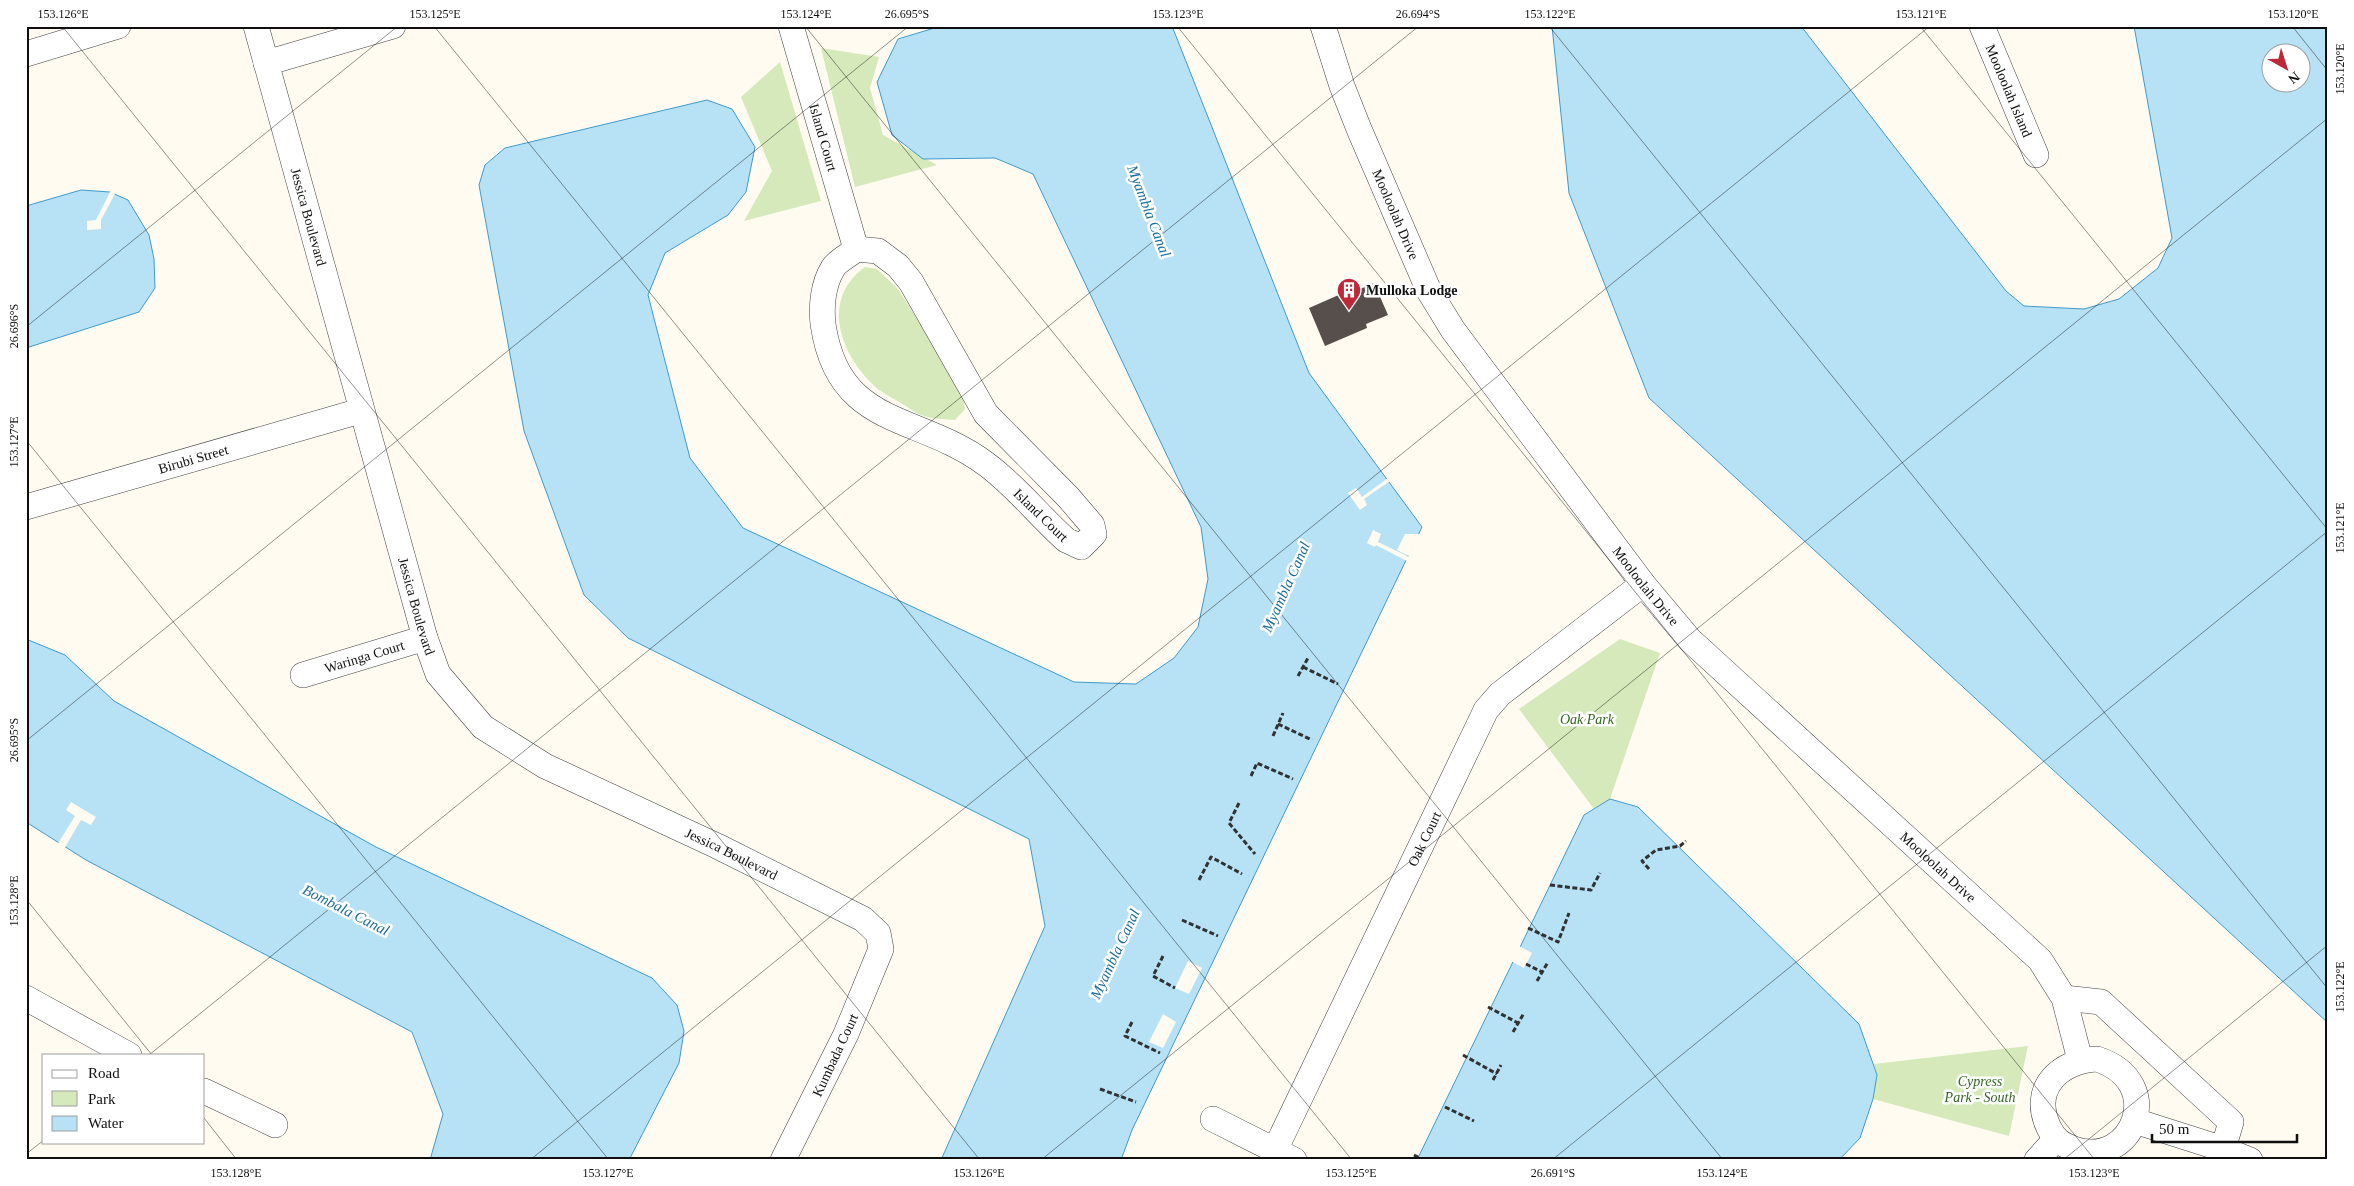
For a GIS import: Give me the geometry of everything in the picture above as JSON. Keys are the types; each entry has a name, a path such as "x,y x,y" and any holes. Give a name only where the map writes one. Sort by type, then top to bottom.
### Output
{"street":[{"path":"26,54 118,26"},
{"name":"Jessica Boulevard","path":"256,26 360,411 425,638 438,674 484,727 545,766 717,846 863,919 878,933 881,949"},
{"path":"266,62 393,26"},
{"name":"Island Court","path":"791,26 856,249"},
{"name":"Mooloolah Drive","path":"1324,26 1342,86 1358,129 1428,291 1453,330 1643,584 1690,640 2040,960 2064,998 2080,1060"},
{"name":"Mooloolah Island","path":"1982,26 2036,155"},
{"name":"Island Court","path":"856,249 878,251 898,266 911,282 986,414 1069,498 1092,526 1094,534 1081,547 1070,544 987,464 956,445 904,424 861,401 841,378 830,356 821,304 833,268 856,249"},
{"name":"Birubi Street","path":"26,507 360,411"},
{"path":"956,445 970,435 986,414"},
{"name":"Oak Court","path":"1212,1119 1284,1155 1486,710 1500,694 1643,584"},
{"name":"Waringa Court","path":"303,675 425,638"},
{"name":"Kumbada Court","path":"784,1160 846,1034 881,949"},
{"path":"26,998 127,1054"},
{"path":"2064,998 2101,1002 2231,1122 2223,1149"},
{"path":"2097,1059 2112,1064 2125,1074 2134,1088 2136,1096 2137,1104 2134,1121 2126,1134 2114,1145 2099,1151 2083,1152 2055,1140 2043,1107 2046,1091 2053,1076 2065,1066 2080,1060 2097,1059"},
{"path":"205,1091 275,1125"},
{"path":"2134,1121 2223,1149 2250,1160"},
{"path":"2036,1160 2055,1140"}],"path":[{"path":"1298,676 1308,658"},
{"path":"1303,667 1338,684"},
{"path":"1273,736 1284,713"},
{"path":"1278,724 1312,740"},
{"path":"1251,776 1257,763 1293,779"},
{"path":"1239,803 1229,822 1255,854"},
{"path":"1649,869 1642,861 1656,850 1680,846 1686,841"},
{"path":"1198,880 1211,857 1242,874"},
{"path":"1550,885 1591,890 1600,874"},
{"path":"1528,928 1558,942 1569,913"},
{"path":"1182,920 1218,936"},
{"path":"1164,956 1153,976 1175,988"},
{"path":"1537,982 1548,962"},
{"path":"1526,964 1542,972"},
{"path":"1488,1007 1518,1023"},
{"path":"1513,1032 1524,1013"},
{"path":"1132,1022 1125,1036 1160,1053"},
{"path":"1462,1055 1497,1074"},
{"path":"1493,1080 1501,1065"},
{"path":"1100,1089 1136,1102"},
{"path":"1445,1107 1474,1122"},
{"path":"1414,1155 1423,1160"}],"green space":[{"path":"821,48 879,57 870,88 883,135 937,165 855,187"},
{"path":"780,62 821,201 744,221 772,171 741,97"},
{"path":"865,267 877,269 898,289 961,388 965,409 955,420 931,418 915,412 878,389 854,361 845,345 840,328 839,312 842,295 851,280"},
{"name":"Oak Park","path":"1620,639 1660,653 1610,799 1594,809 1519,709"},
{"name":"Cypress Park - South","path":"2028,1046 2009,1136 1873,1099 1877,1075 1874,1064"}],"water":[{"name":"Myambla Canal","path":"941,26 1172,26 1309,373 1422,527 1132,1130 1121,1160 941,1160 1045,926 1029,839 628,638 584,595 524,431 479,185 485,165 505,148 707,100 732,109 755,147 746,192 728,215 665,253 648,295 690,458 743,528 1074,682 1136,684 1174,658 1198,627 1208,579 1201,527 1033,174 995,158 923,159 892,135 877,82 898,39"},
{"path":"1552,26 1801,26 2006,291 2024,306 2084,309 2119,299 2158,268 2172,238 2134,26 2328,26 2328,1023 1649,398 1569,193"},
{"path":"81,190 110,192 128,200 149,235 154,259 155,288 139,312 26,348 26,206"},
{"name":"Bombala Canal","path":"26,639 65,655 114,701 376,847 652,978 677,1005 684,1031 679,1063 629,1160 430,1160 443,1114 412,1032 86,860 26,822"},
{"path":"1610,799 1638,807 1859,1024 1877,1075 1873,1099 1860,1138 1839,1160 1417,1160 1584,815"}],"pier":[{"path":"111,190 116,192 101,220 101,229 87,230 87,221 96,220"},
{"path":"1388,478 1390,481 1364,499 1367,505 1360,510 1348,493 1356,488 1362,497"},
{"path":"1373,530 1381,534 1378,542 1409,557 1407,561 1376,545 1375,547 1367,543"},
{"path":"1405,534 1420,534 1409,556 1397,550"},
{"path":"71,802 96,817 91,825 81,820 64,849 57,845 75,816 66,810"},
{"path":"1519,946 1532,953 1524,968 1511,961"},
{"path":"1188,961 1202,968 1189,994 1175,988"},
{"path":"1163,1014 1176,1022 1163,1048 1149,1042"}],"building":[{"name":"Mulloka Lodge","path":"1374,283 1388,315 1366,324 1367,328 1325,346 1309,308 1350,290 1351,293"}],"place":[{"name":"Mulloka Lodge","path":"1349,311"}]}
